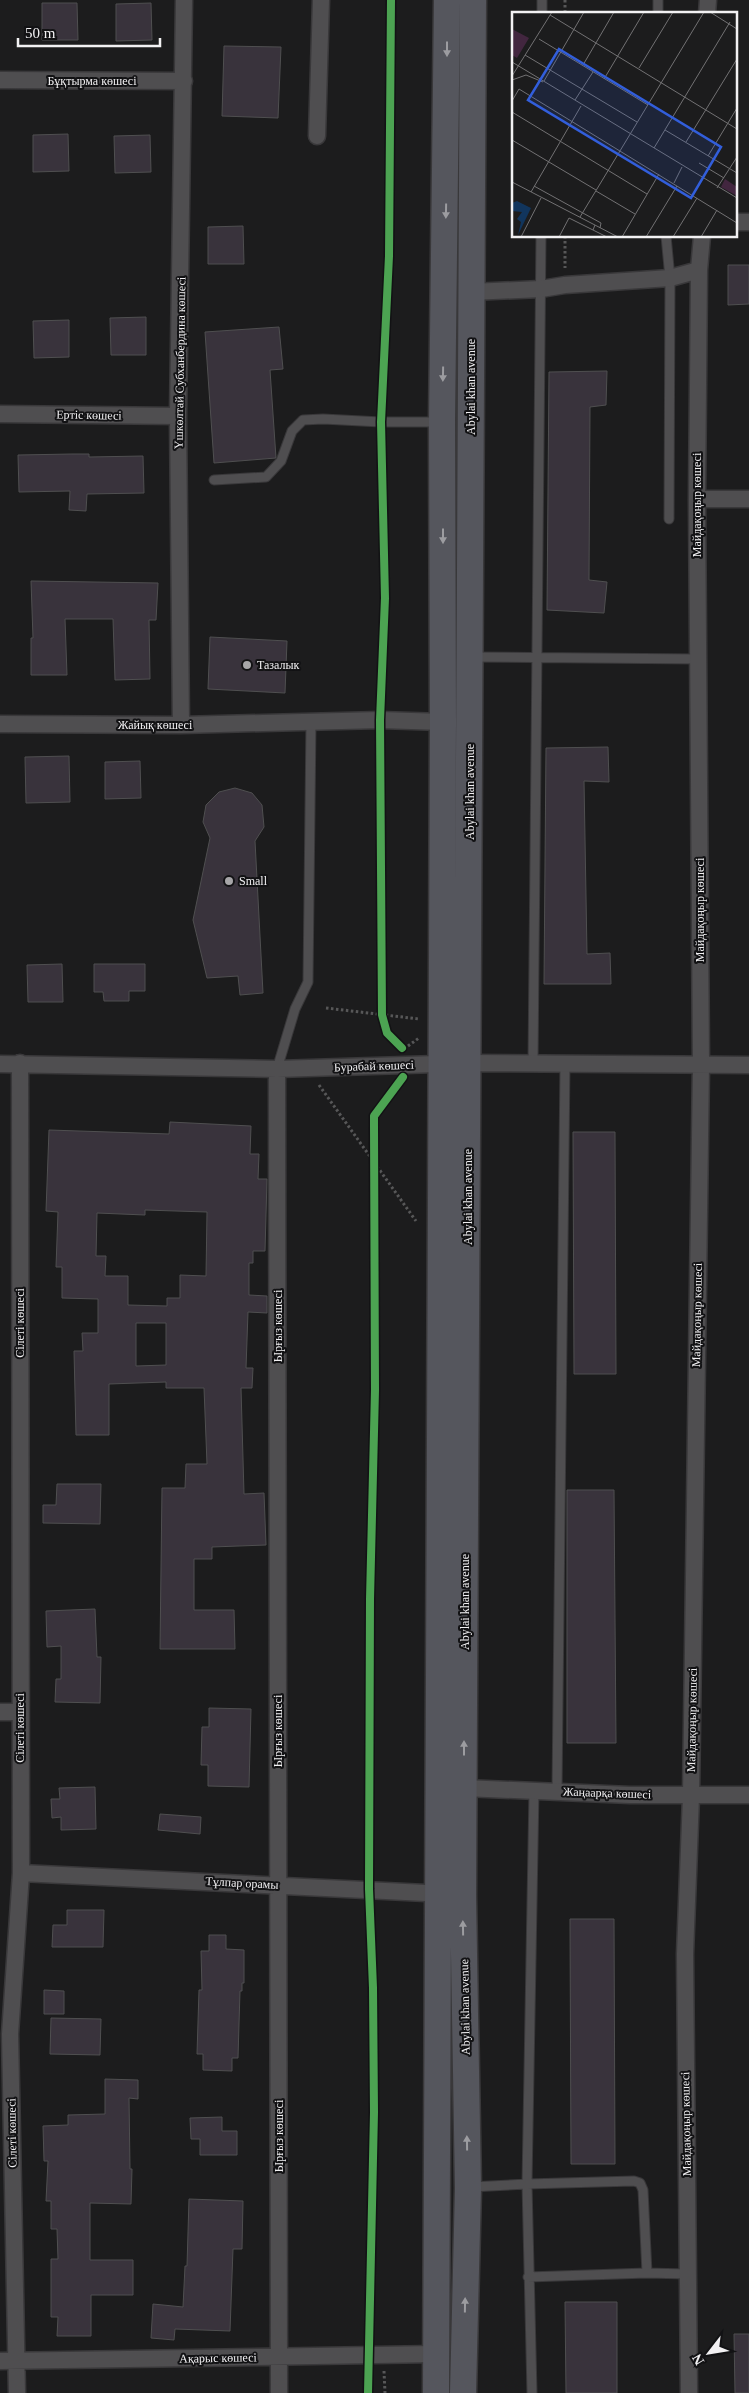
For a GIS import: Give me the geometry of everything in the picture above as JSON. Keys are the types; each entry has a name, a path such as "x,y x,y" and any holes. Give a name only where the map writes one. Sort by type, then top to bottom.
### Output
{"main road":[{"path":"436,2393 436,1893 442,1063 442,422 447,0"},
{"name":"Abylai khan avenue","path":"463,2393 468,2188 463,1896 469,1062 473,0"},
{"path":"463,2354 470,2393"}],"street":[{"name":"Үшкөлтай Субханбердина көшесі","path":"181,725 178,416 184,0"},
{"path":"318,136 320,0"},
{"name":"Бұқтырма көшесі","path":"0,80 184,81"},
{"path":"736,222 749,222"},
{"name":"Майдақоңыр көшесі","path":"689,2393 685,1954 691,1796 701,1065 696,499 699,270 702,238"},
{"path":"471,292 541,289 565,285 670,278 699,270"},
{"name":"Ертіс көшесі","path":"0,414 178,416"},
{"path":"696,499 749,499"},
{"name":"Жайық көшесі","path":"0,724 181,725 380,720 443,722"},
{"name":"Бурабай көшесі","path":"0,1064 277,1069 469,1062 749,1065"},
{"name":"Сілеті көшесі","path":"17,2393 5,2034 21,1872 20,1064"},
{"name":"Ырғыз көшесі","path":"277,1069 279,2393"},
{"path":"0,1712 20,1712"},
{"name":"Жаңаарқа көшесі","path":"464,1788 691,1796 749,1795"},
{"name":"Тұлпар орамы","path":"21,1872 436,1893 463,1896"},
{"name":"Ақарыс көшесі","path":"0,2361 435,2354"}],"lane":[{"path":"532,1063 541,238"},
{"path":"666,238 670,278 669,519"},
{"path":"214,480 266,478 281,461 292,431 304,420 442,422"},
{"path":"470,657 698,659"},
{"path":"277,1069 295,1009 308,982 311,722"},
{"path":"557,1791 564,1064"},
{"path":"532,2393 527,2184 534,1790"},
{"path":"468,2188 527,2184 634,2181 640,2183 643,2190 647,2273"},
{"path":"528,2277 647,2273 687,2274"}],"path":[{"path":"565,238 565,285"},
{"path":"382,1005 382,1015 385,1024"},
{"path":"326,1008 424,1020"},
{"path":"400,1045 418,1040 422,1032"},
{"path":"314,1078 416,1221 420,1212"},
{"path":"374,1145 374,1181"}],"building":[{"path":"42,3 77,3 78,40 42,40"},
{"path":"151,3 152,40 116,41 116,4"},
{"path":"224,46 281,47 278,118 222,116"},
{"path":"68,134 69,171 33,172 33,135"},
{"path":"150,135 151,172 115,173 114,136"},
{"path":"243,226 244,264 208,264 208,227"},
{"path":"728,265 749,265 749,304 728,305"},
{"path":"146,317 146,355 111,355 110,318"},
{"path":"69,320 69,357 34,358 33,321"},
{"path":"279,327 283,369 270,370 276,458 214,463 205,332"},
{"path":"607,371 606,405 590,407 589,580 607,582 604,613 547,610 549,372"},
{"path":"89,454 89,457 143,456 144,493 87,494 86,511 69,510 70,491 19,492 18,455"},
{"path":"31,581 158,583 156,620 149,620 150,679 115,680 113,619 65,619 67,675 31,675 31,638 33,638"},
{"name":"Тазалык","path":"210,637 287,641 285,693 208,689"},
{"path":"608,747 609,782 584,781 587,954 610,953 611,984 544,984 546,748"},
{"path":"69,756 70,802 26,803 25,757"},
{"path":"140,761 141,798 105,799 105,762"},
{"name":"Small","path":"235,788 252,793 262,805 264,827 255,841 263,993 240,995 238,976 207,978 193,920 210,838 203,822 206,805 219,792"},
{"path":"62,964 63,1002 28,1002 27,965"},
{"path":"94,964 145,964 145,991 129,991 129,1001 104,1001 103,992 94,992"},
{"path":"170,1122 251,1126 250,1154 259,1154 258,1179 267,1179 265,1251 253,1251 253,1263 249,1263 249,1295 267,1296 267,1313 248,1312 246,1368 253,1368 252,1388 241,1388 244,1494 264,1493 266,1545 212,1547 212,1559 194,1559 194,1610 234,1610 235,1649 160,1649 162,1488 185,1488 186,1464 207,1464 204,1388 166,1388 166,1382 109,1384 109,1435 76,1435 74,1351 83,1351 82,1333 98,1333 98,1299 62,1298 62,1267 56,1267 58,1212 46,1211 49,1130 169,1134","holes":["145,1210 207,1212 206,1276 180,1275 180,1298 167,1298 167,1306 128,1305 128,1276 105,1276 106,1256 96,1256 97,1213 145,1215","136,1323 166,1323 166,1365 136,1366"]},
{"path":"573,1132 615,1132 616,1374 574,1374"},
{"path":"57,1484 101,1484 100,1524 43,1523 43,1505 56,1505"},
{"path":"567,1490 614,1490 616,1743 567,1743"},
{"path":"95,1609 97,1657 101,1657 100,1703 55,1702 56,1679 61,1679 61,1646 47,1647 46,1611"},
{"path":"209,1708 251,1709 249,1787 208,1786 208,1765 201,1765 202,1727 209,1727"},
{"path":"95,1787 96,1829 61,1830 61,1817 52,1818 51,1799 60,1799 59,1788"},
{"path":"160,1814 201,1817 200,1834 158,1830"},
{"path":"67,1910 104,1910 103,1947 52,1947 53,1925 67,1925"},
{"path":"570,1919 614,1919 615,2164 571,2164"},
{"path":"209,1935 226,1935 226,1949 244,1950 244,1983 242,1983 242,1991 240,1991 238,2058 232,2058 232,2071 203,2070 203,2054 197,2054 199,1990 202,1990 201,1951 209,1951"},
{"path":"44,1990 64,1991 64,2014 44,2014"},
{"path":"51,2018 101,2019 100,2055 50,2054"},
{"path":"105,2079 138,2080 138,2099 129,2098 130,2169 132,2169 131,2204 90,2203 90,2260 133,2260 133,2295 91,2295 91,2336 57,2336 58,2317 51,2317 51,2259 58,2259 57,2229 51,2229 51,2201 46,2201 48,2161 44,2161 43,2126 68,2125 68,2115 105,2114"},
{"path":"222,2117 222,2131 237,2131 237,2155 200,2155 200,2139 191,2139 190,2118"},
{"path":"189,2199 243,2201 242,2249 233,2249 230,2331 175,2329 174,2340 151,2338 153,2304 183,2307 185,2266 187,2266"},
{"path":"565,2302 617,2302 617,2393 566,2393"},
{"path":"734,2334 749,2334 749,2393 735,2393"}],"cycle path":[{"path":"391,0 389,256 381,422 385,598 380,720 382,1015 387,1033 402,1048"},
{"path":"368,2393 374,2112 373,1988 369,1889 370,1599 375,1390 374,1116 403,1077"}],"place":[{"name":"Тазалык","path":"247,665"},
{"name":"Small","path":"229,881"}]}
